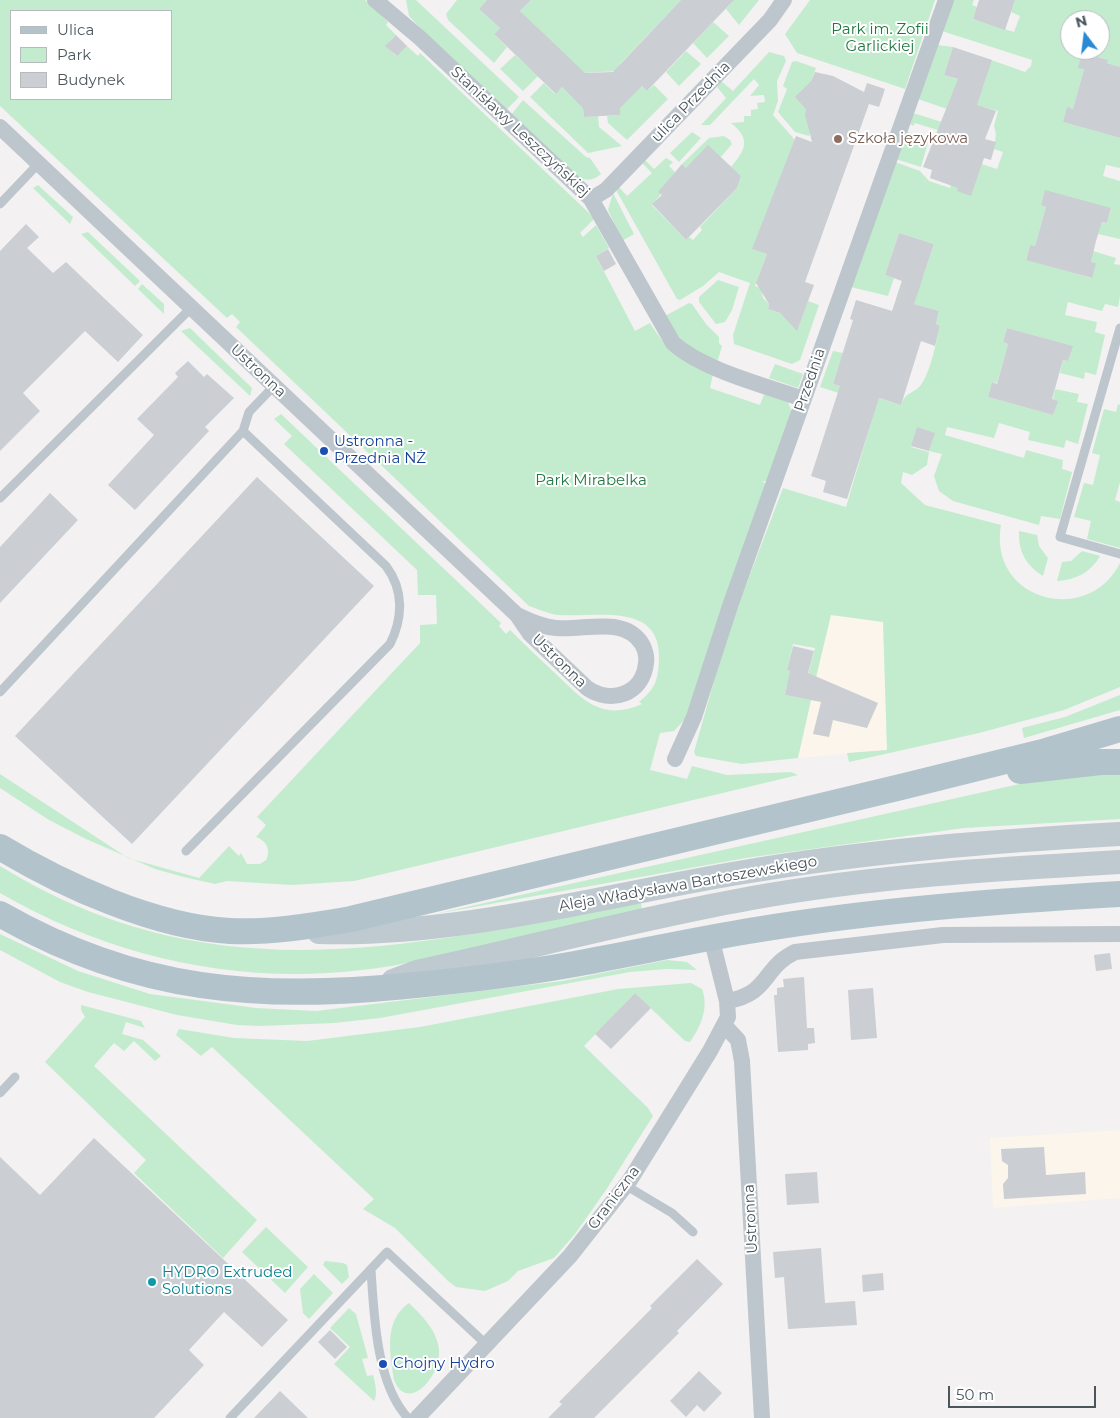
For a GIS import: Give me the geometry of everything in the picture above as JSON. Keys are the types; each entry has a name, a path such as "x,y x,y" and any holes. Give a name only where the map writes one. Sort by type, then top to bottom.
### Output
{"main road":[{"path":"905,786 1046,751 1120,729"},
{"path":"905,786 1088,763 1120,762"},
{"name":"Aleja Władysława Bartoszewskiego","path":"257,931 350,919 905,786"},
{"name":"Aleja Władysława Bartoszewskiego","path":"0,847 60,880 143,912 174,921 228,931 364,932 422,928 500,917 744,872 849,857 994,841 1120,834"},
{"name":"Aleja Władysława Bartoszewskiego","path":"368,990 417,972 641,920 753,898 909,876 1120,862"},
{"name":"Aleja Władysława Bartoszewskiego","path":"0,914 51,941 87,955 170,980 252,992 298,993 368,990 468,980 567,966 711,937 880,912 1120,894"}],"street":[{"name":"ulica Przednia","path":"592,199 606,190 679,115 770,20 784,0"},
{"name":"Przednia","path":"675,759 694,717 730,606 946,0"},
{"name":"Stanisławy Leszczyńskiej","path":"380,1 592,199 672,343 684,354 710,366 803,399"},
{"name":"Ustronna","path":"0,126 517,615 530,634 597,695 610,697 626,694 638,685 644,673 646,660 644,648 638,638 628,630 612,626 555,628 534,623 517,615"},
{"path":"727,1002 749,995 765,981 776,965 795,952 943,935 1120,934"},
{"name":"Graniczna","path":"417,1418 570,1256 625,1186 725,1026 728,1017 727,1002 711,937"},
{"name":"Ustronna","path":"725,1026 738,1040 742,1058 762,1418"}],"lane":[{"path":"0,204 39,163"},
{"path":"0,498 192,307"},
{"path":"1120,328 1060,537 1120,554"},
{"path":"0,692 243,431 249,412 274,386"},
{"path":"186,851 390,644 398,628 399,592 394,576 386,566 243,431"},
{"path":"0,1093 14,1077"},
{"path":"625,1186 672,1213 693,1232"},
{"path":"230,1418 388,1252 487,1345"},
{"path":"371,1270 378,1336 386,1377 396,1402 408,1418"}],"shaded area":[{"path":"830,615 883,621 887,750 798,758"},
{"path":"1120,1130 1120,1198 993,1208 990,1138"}],"green space":[{"name":"Park Mirabelka","path":"0,0 365,0 388,22 386,25 396,35 386,46 396,56 407,46 418,56 420,53 594,219 580,233 583,237 596,225 609,248 596,256 635,331 650,323 663,342 677,355 713,374 710,388 760,405 765,392 788,402 792,413 768,481 763,481 766,485 686,718 674,731 660,733 650,770 687,779 692,766 727,775 791,772 798,775 354,881 291,885 227,881 215,884 155,869 133,859 199,878 229,846 239,856 241,853 247,864 260,864 266,860 267,846 256,837 266,825 257,817 420,643 420,625 437,624 436,595 418,595 417,570 284,444 292,436 274,419 281,414 501,623 499,626 506,634 510,630 584,699 604,709 628,709 642,704 639,702 653,688 658,673 657,640 649,628 637,620 623,616 558,615 529,606 236,327 240,322 232,314 227,318 0,106"},
{"path":"406,0 416,0 519,97 506,110 409,16"},
{"path":"457,0 487,0 479,9 500,28 494,34 507,47 494,63 448,20 446,14"},
{"path":"531,0 681,0 620,64 619,71 582,73 520,11"},
{"path":"731,0 759,0 739,25 726,9 732,2"},
{"name":"Park im. Zofii Garlickiej","path":"810,0 935,0 905,89 797,53 785,34"},
{"path":"952,0 974,0 972,5 977,7 973,19 1014,32 1020,16 1011,12 1015,0 1120,0 1120,67 1107,63 1107,60 1110,60 1110,10 1060,10 1060,60 1080,60 1079,67 1084,69 1073,109 1067,108 1063,122 1120,138 1120,168 1106,165 1103,176 1120,181 1120,239 1098,234 1102,222 1107,223 1111,209 1045,191 1041,205 1046,207 1035,246 1030,245 1026,259 1091,278 1095,263 1091,262 1093,251 1116,258 1114,264 1120,265 1118,307 1105,304 1102,311 1068,302 1065,315 1097,322 1095,332 1105,335 1096,375 1085,372 1084,379 1060,373 1063,360 1068,361 1072,346 1007,328 1003,342 1008,344 997,383 992,382 988,397 1053,415 1057,401 1053,399 1055,389 1079,394 1077,402 1088,404 1078,444 1066,440 1064,448 1028,440 1030,432 999,423 994,438 947,427 945,435 1024,458 1026,450 1063,460 1062,469 1072,472 1060,519 1041,516 1039,525 953,501 939,491 934,476 942,454 929,451 934,433 917,428 911,447 929,452 927,465 912,475 903,472 901,483 925,505 1001,525 1001,551 1010,572 1025,587 1044,596 1065,599 1086,595 1105,583 1120,563 1120,687 1064,710 979,733 849,762 847,753 887,750 883,622 831,615 813,690 787,685 785,695 811,700 798,758 742,764 696,756 694,752 727,635 783,488 846,507 873,416 857,411 860,400 820,387 833,351 843,353 833,384 901,405 908,394 920,386 931,363 940,326 936,324 939,311 896,299 905,271 923,277 934,244 899,233 885,275 894,278 888,296 851,287 895,162 920,171 929,181 950,188 960,157 997,169 1003,152 994,149 996,134 994,126 998,111 971,104 947,109 918,99 937,45 953,47 944,75 983,87 988,71 980,56 1025,72 1031,66 1032,60 942,31","holes":["793,644 815,648 808,675 787,670"]},
{"path":"713,22 729,36 707,58 693,43"},
{"path":"686,51 701,64 679,86 666,72"},
{"path":"769,52 784,56 786,61 777,81 778,101 773,115 795,140 753,249 767,254 755,286 761,288 763,298 769,304 768,309 780,313 797,330 808,301 819,305 800,360 792,364 734,344 733,335 750,283 719,272 703,286 680,300 677,299 616,190 619,187 627,196 652,173 642,163 645,160 654,169 666,158 673,162 669,166 675,172 652,205 686,240 689,237 693,240 702,230 700,227 737,188 741,176 731,167 743,149 744,139 742,134 731,123 744,122 744,116 751,116 751,110 758,109 757,103 765,102 764,95 750,96 759,85 754,79 710,125 701,125 726,98 717,87 721,81 733,91"},
{"path":"515,55 538,76 523,91 500,69"},
{"path":"796,61 816,68 811,81 796,97 807,107 814,125 809,136 795,132 778,112 787,89 783,86 792,62"},
{"path":"544,83 555,94 562,87 579,103 583,104 584,117 598,116 599,127 622,146 588,153 530,97"},
{"path":"654,85 668,99 627,140 608,123 607,116 620,115 620,103 642,86 647,91"},
{"path":"523,100 586,157 590,158 601,174 590,180 577,177 511,115"},
{"path":"913,113 955,126 957,136 915,123 913,126 909,123"},
{"path":"905,131 929,139 921,167 896,159"},
{"path":"692,132 701,138 679,162 670,153"},
{"path":"724,136 732,144 720,158 686,168 682,164 709,138"},
{"path":"38,185 73,217 70,224 33,188"},
{"path":"613,193 634,234 622,241 608,210"},
{"path":"88,232 140,281 135,286 81,234"},
{"path":"718,280 739,287 732,310 725,322 716,324 699,302 699,297"},
{"path":"142,284 164,304 164,314 138,289"},
{"path":"689,303 692,304 706,324 719,337 719,343 722,346 718,360 700,353 686,344 663,317"},
{"path":"190,328 252,388 250,396 181,331"},
{"path":"775,364 803,374 798,388 769,378"},
{"path":"1118,404 1120,405 1120,482 1115,500 1120,502 1120,548 1087,539 1091,521 1074,517 1084,483 1093,485 1100,455 1092,453 1104,409 1116,412"},
{"path":"1019,531 1037,535 1039,546 1048,558 1043,576 1032,568 1024,557 1020,545"},
{"path":"1082,551 1100,556 1092,567 1077,577 1057,581 1062,562 1071,561"},
{"path":"1120,695 1120,710 1024,738 1022,728 1065,717"},
{"path":"1120,773 1120,819 964,828 746,858 435,914 1033,781"},
{"path":"0,774 125,856 49,820 0,788"},
{"path":"0,866 80,907 158,933 236,947 314,950 394,945 474,934 641,903 642,909 441,956 394,965 315,974 268,973 221,969 175,961 85,934 42,915 0,893"},
{"path":"0,934 78,971 150,994 256,1008 316,1011 562,981 667,960 687,962 697,970 667,969 630,972 380,1018 334,1023 237,1025 177,1015 88,992 60,982 0,950"},
{"path":"691,983 702,989 705,1003 703,1017 698,1030 690,1042 685,1041 635,993 584,1046 648,1108 653,1116 606,1190 575,1234 554,1258 518,1271 508,1281 485,1291 456,1287 448,1281 395,1228 363,1209 374,1199 212,1047 201,1056 176,1035 179,1029 234,1038 307,1041 420,1027 618,989"},
{"path":"81,1005 141,1021 145,1028 126,1022 122,1034 143,1040 161,1056 155,1061 134,1041 124,1051 114,1043 94,1066 257,1220 223,1258 134,1173 146,1160 45,1062 85,1017 81,1010"},
{"path":"266,1227 308,1267 285,1293 242,1252"},
{"path":"325,1261 347,1265 349,1277 342,1284 323,1265"},
{"path":"314,1274 333,1293 309,1319 303,1313 300,1289"},
{"path":"409,1303 433,1332 438,1344 439,1355 431,1377 424,1386 416,1392 408,1394 400,1390 394,1380 390,1338 395,1319"},
{"path":"349,1308 356,1314 368,1358 362,1359 367,1376 373,1375 376,1391 374,1401 334,1364 350,1347 330,1328"}],"building":[{"path":"487,0 531,0 520,11 585,73 613,72 681,0 734,0 647,91 642,86 620,108 620,115 584,117 583,108 562,87 556,94 494,34 500,28 479,9"},
{"path":"979,0 1015,0 1005,30 973,19"},
{"path":"396,35 407,46 397,56 385,46"},
{"path":"953,47 992,60 977,105 996,111 985,139 996,142 991,160 984,158 971,196 957,191 958,188 930,178 932,170 923,167 958,79 944,75"},
{"path":"1080,60 1108,60 1107,63 1120,67 1120,138 1063,122 1067,107 1073,109 1084,69 1078,68"},
{"path":"815,72 833,76 864,92 867,83 885,89 879,107 869,104 805,282 814,285 797,331 780,313 768,309 769,304 756,283 767,254 752,249 796,136 812,142 805,115 806,109 795,97 811,81"},
{"path":"708,145 741,176 737,188 686,240 652,204 662,195 658,192 682,164 686,168"},
{"path":"1045,190 1111,208 1107,223 1102,222 1096,241 1091,262 1096,263 1092,278 1026,260 1030,245 1035,246 1046,207 1041,205"},
{"path":"26,224 39,237 27,248 53,273 66,262 143,335 118,362 85,331 23,393 40,411 0,451 0,251"},
{"path":"899,233 934,244 914,304 939,311 936,324 940,326 935,346 921,341 901,405 879,398 847,499 823,492 826,481 811,476 840,386 833,384 853,320 850,319 856,300 892,311 902,281 885,275"},
{"path":"608,249 616,264 604,271 596,256"},
{"path":"1007,328 1073,346 1068,361 1063,360 1052,399 1058,401 1053,415 988,397 992,382 997,384 1008,344 1003,342"},
{"path":"188,361 204,377 207,374 234,398 205,427 209,431 135,510 108,485 154,435 137,419 178,377 175,373"},
{"path":"917,427 935,433 929,451 911,446"},
{"path":"257,477 374,586 132,844 15,736"},
{"path":"50,493 78,520 0,603 0,547"},
{"path":"793,646 814,651 808,673 878,703 867,728 833,720 829,737 813,734 821,702 785,695 790,671 787,670"},
{"path":"1110,953 1112,969 1096,971 1094,955"},
{"path":"804,977 807,1028 814,1028 815,1043 808,1044 808,1050 778,1052 774,995 777,995 777,988 784,987 783,979"},
{"path":"873,988 877,1038 851,1040 848,990"},
{"path":"635,993 651,1008 611,1049 595,1034"},
{"name":"HYDRO Extruded Solutions","path":"94,1138 288,1320 262,1347 224,1312 189,1350 204,1365 154,1418 0,1418 0,1157 40,1195"},
{"path":"1044,1147 1046,1175 1085,1172 1086,1194 1004,1199 1003,1184 1008,1178 1008,1165 1002,1161 1001,1149"},
{"path":"817,1172 819,1203 787,1205 785,1174"},
{"path":"821,1248 825,1303 855,1301 857,1325 788,1329 784,1277 775,1278 773,1252"},
{"path":"697,1259 723,1284 677,1331 679,1333 594,1418 548,1418 562,1404 559,1402 652,1308 650,1306"},
{"path":"883,1273 884,1290 863,1292 862,1275"},
{"path":"330,1330 347,1347 335,1359 318,1342"},
{"path":"699,1371 722,1393 704,1412 697,1405 686,1417 670,1401"},
{"path":"280,1391 308,1418 254,1418"}],"place":[{"name":"Szkoła językowa","path":"838,139"},
{"name":"Ustronna - Przednia NŻ","path":"324,451"},
{"name":"HYDRO Extruded Solutions","path":"152,1282"},
{"name":"Chojny Hydro","path":"383,1364"}]}
